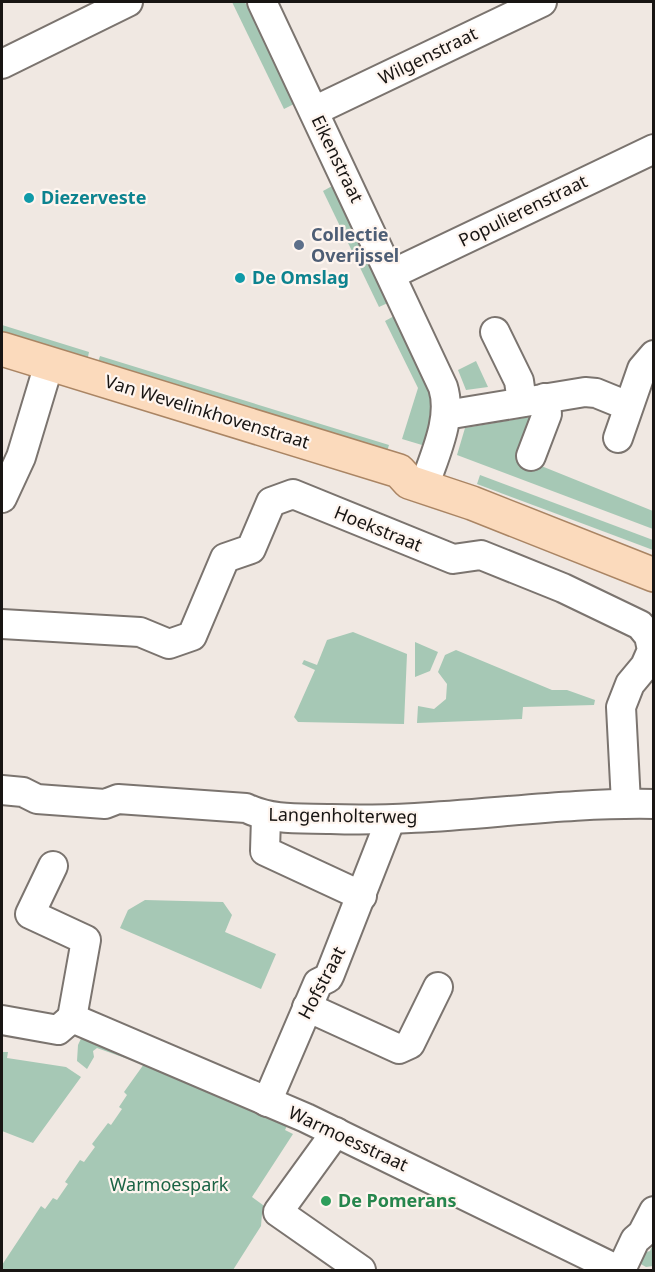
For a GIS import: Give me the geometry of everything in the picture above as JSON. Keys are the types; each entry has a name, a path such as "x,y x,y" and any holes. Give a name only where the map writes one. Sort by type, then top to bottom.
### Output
{"main road":[{"name":"Van Wevelinkhovenstraat","path":"2,349 47,373"},
{"name":"Van Wevelinkhovenstraat","path":"2,369 47,373 399,471 416,484 654,575"}],"street":[{"path":"5,61 128,2"},
{"name":"Eikenstraat","path":"261,2 392,274 443,387 447,404 446,415 416,484"},
{"name":"Wilgenstraat","path":"314,111 542,2"},
{"name":"Populierenstraat","path":"392,274 654,149"},
{"path":"495,332 519,381 547,414 531,456"},
{"path":"618,438 647,360 654,355"},
{"path":"2,498 21,457 47,373"},
{"path":"446,415 588,392 628,406"},
{"name":"Hoekstraat","path":"2,624 140,632 169,644 192,636 225,558 251,549 271,502 293,494 453,559 482,555 563,588 640,625 648,636 652,650 645,666 630,684 621,707 640,804"},
{"name":"Langenholterweg","path":"2,790 23,792 37,799 105,804 118,798 246,808 266,817 390,821 640,804"},
{"path":"266,817 265,851 362,896"},
{"name":"Hofstraat","path":"267,1102 318,983 330,974 390,821"},
{"path":"2,1020 58,1030 72,1018 86,940 30,914 53,866"},
{"path":"307,1007 399,1049 410,1044 438,987"},
{"name":"Warmoesstraat","path":"72,1018 336,1132 620,1270"},
{"path":"336,1132 278,1212 361,1270"},
{"path":"620,1270 635,1240 642,1234 654,1211"}],"green space":[{"path":"232,2 245,2 294,104 284,109"},
{"path":"334,185 390,302 379,307 323,191"},
{"path":"396,315 420,362 432,397 433,414 430,430 422,445 402,439 418,388 385,321"},
{"path":"2,325 89,352 87,362 2,335"},
{"path":"100,356 389,445 386,455 97,365"},
{"path":"476,361 488,387 466,390 458,370"},
{"path":"535,416 519,457 653,511 653,529 457,455 465,428"},
{"path":"480,475 653,540 653,550 477,484"},
{"path":"353,632 407,654 404,724 298,722 294,717 315,670 302,664 304,660 317,665 327,640"},
{"path":"415,642 438,652 430,671 415,677"},
{"path":"456,650 552,690 567,690 595,700 594,705 523,707 522,719 417,723 418,706 434,709 446,699 447,684 438,672 445,655"},
{"path":"145,900 223,902 232,915 225,932 276,954 261,989 120,928 128,910"},
{"path":"85,1030 145,1056 142,1064 97,1048 93,1051 94,1057 87,1069 77,1061 78,1045"},
{"path":"2,1052 8,1052 7,1058 66,1067 81,1077 33,1143 2,1131"},
{"name":"Warmoespark","path":"149,1057 289,1122 285,1130 293,1134 252,1197 267,1208 262,1214 261,1226 233,1270 2,1270 2,1265 41,1206 45,1209 53,1198 57,1200 68,1184 65,1182 80,1160 84,1162 95,1147 92,1144 108,1123 111,1125 122,1109 119,1107 127,1095 124,1092"},
{"path":"653,1244 653,1266 646,1267 639,1263 639,1254 650,1251"}],"place":[{"name":"Diezerveste","path":"29,198"},
{"name":"Collectie Overijssel","path":"299,245"},
{"name":"De Omslag","path":"240,278"},
{"name":"De Pomerans","path":"326,1201"}]}
